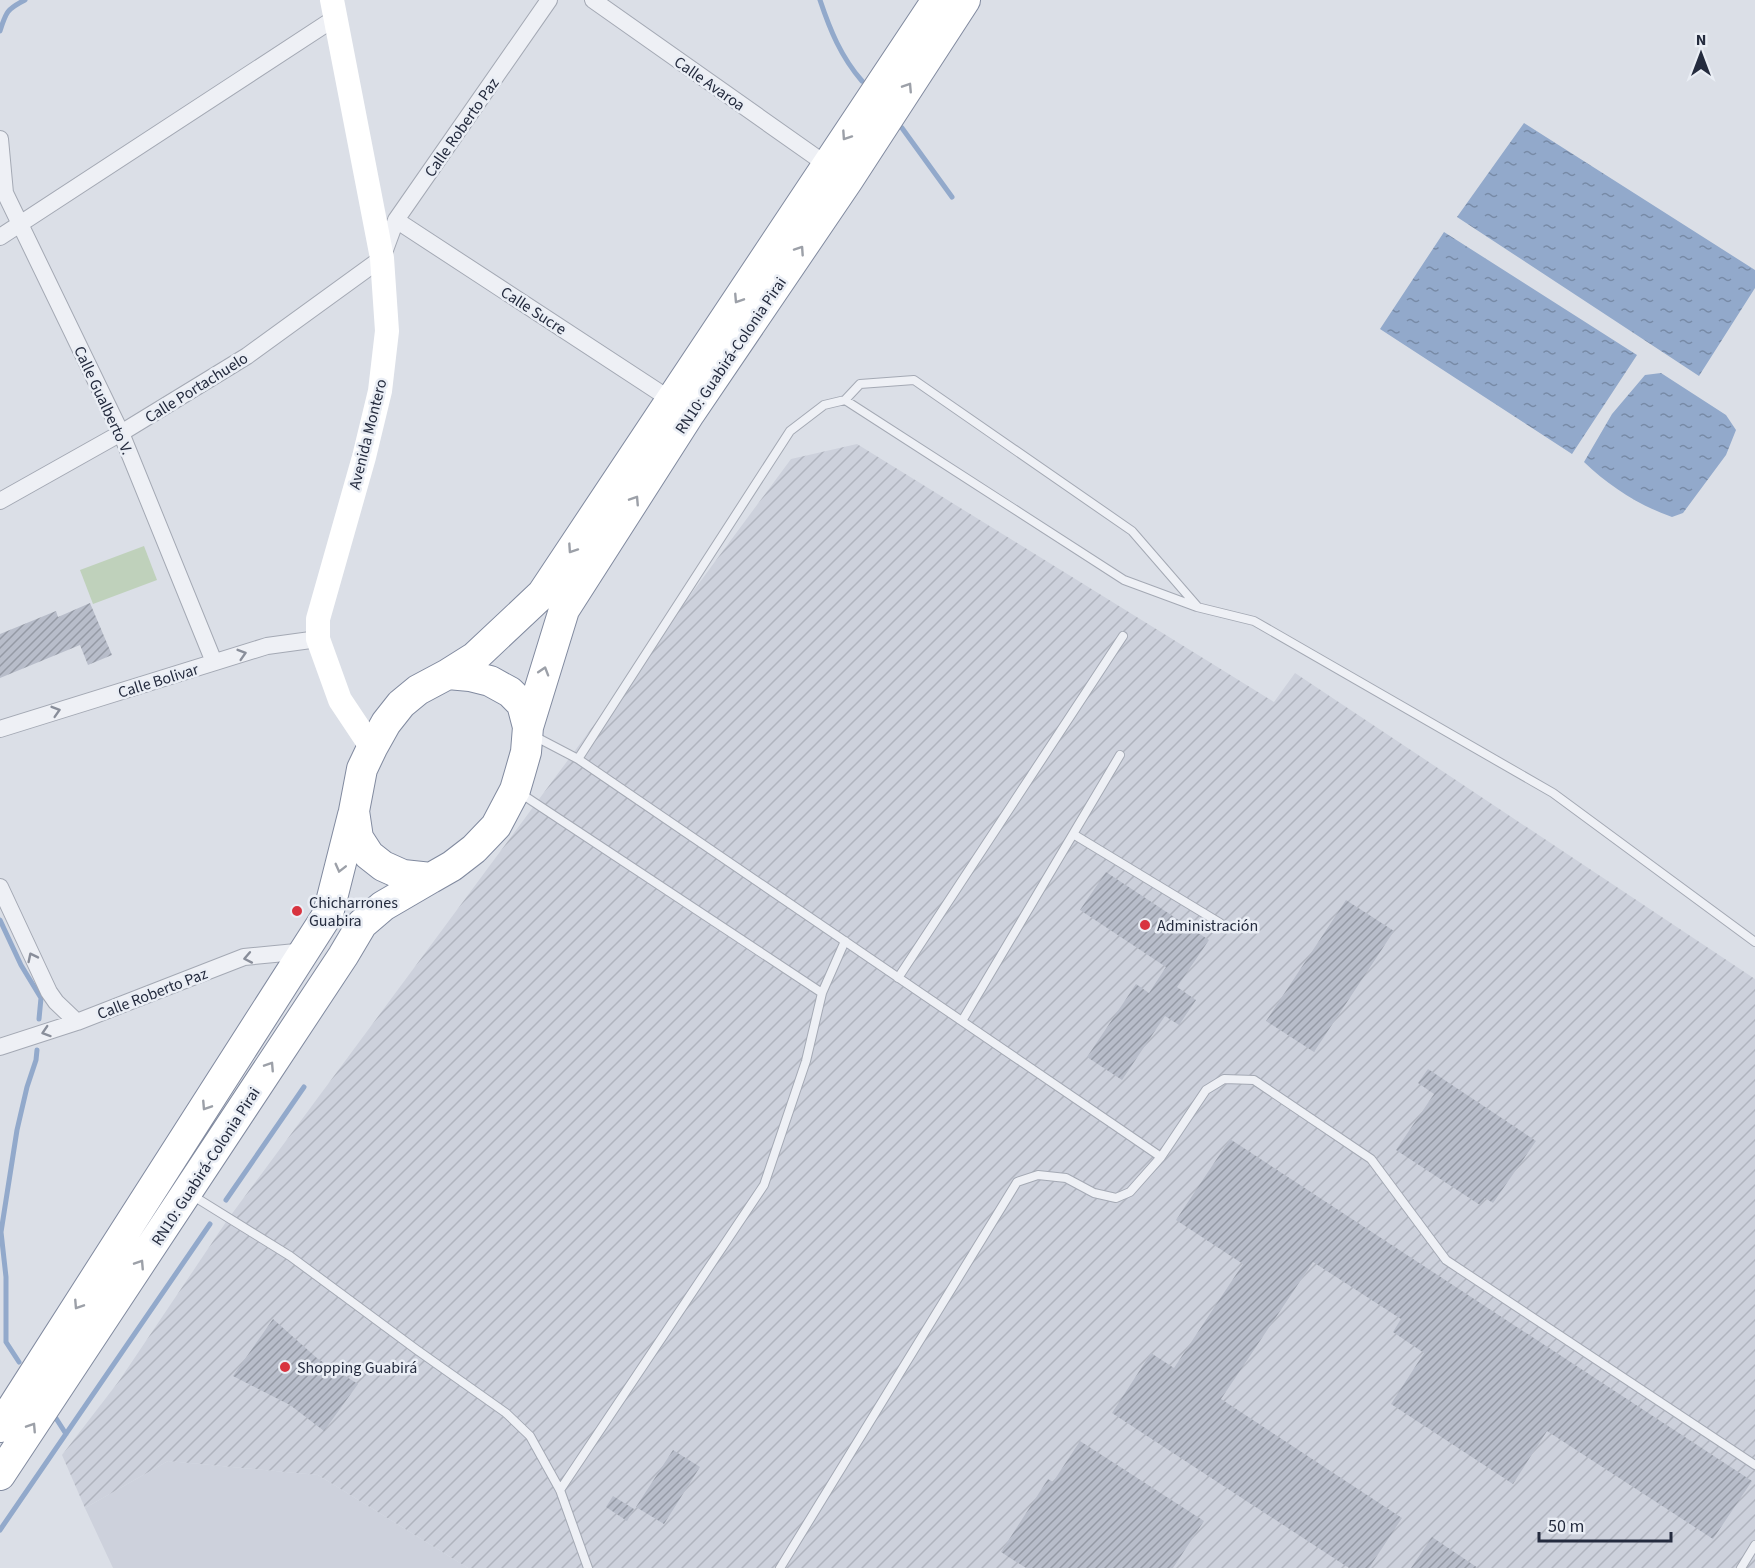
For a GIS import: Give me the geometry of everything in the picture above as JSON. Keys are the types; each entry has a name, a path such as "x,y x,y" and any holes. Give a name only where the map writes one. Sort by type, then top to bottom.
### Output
{"highway":[{"name":"RN10: Guabirá-Colonia Pirai","path":"448,674 475,657 542,594 936,0"},
{"name":"RN10: Guabirá-Colonia Pirai","path":"528,730 564,610 690,413 848,180 965,0"},
{"path":"448,674 490,681 510,692 522,704 528,730 526,752 514,790 496,826 474,849 431,878 403,875 383,866 369,855 358,838 354,811 362,770 386,723 401,704 418,690 448,674"},
{"name":"RN10: Guabirá-Colonia Pirai","path":"0,1427 328,914 354,811"},
{"name":"RN10: Guabirá-Colonia Pirai","path":"0,1476 362,924 383,906 431,878"}],"street":[{"name":"Calle Roberto Paz","path":"382,258 396,220 549,0"},
{"name":"Calle Avaroa","path":"593,0 827,165"},
{"path":"0,237 334,9"},
{"name":"Avenida Montero","path":"334,9 382,258 387,331 380,391 364,457 318,619 318,639 340,700 372,748"},
{"name":"Calle Gualberto V.","path":"0,139 5,193 121,433 214,662"},
{"name":"Calle Sucre","path":"396,220 671,400"},
{"name":"Calle Portachuelo","path":"0,501 121,433 247,356 382,258"},
{"name":"Calle Bolivar","path":"0,729 267,646 318,639"},
{"path":"0,887 49,992 77,1022"},
{"name":"Calle Roberto Paz","path":"0,1047 77,1022 244,957 306,951"}],"lane":[{"path":"578,759 790,430 824,405 845,400 860,384 914,380 1132,531 1197,607"},
{"path":"845,400 1124,580 1197,607 1254,621 1553,793 1755,942"},
{"path":"898,978 1123,636"},
{"path":"528,730 578,759 1161,1156"},
{"path":"962,1022 1120,755"},
{"path":"514,790 822,993"},
{"path":"1073,834 1220,923"},
{"path":"560,1490 764,1185 806,1060 822,993 845,941"},
{"path":"780,1568 1017,1182 1038,1175 1066,1178 1094,1193 1116,1198 1130,1192 1161,1156 1206,1090 1224,1079 1254,1080 1371,1160 1446,1260 1755,1465"},
{"path":"187,1192 290,1256 408,1344 506,1413 530,1436 560,1490 588,1568"},
{"path":"1742,1568 1755,1545"}],"shaded area":[{"path":"857,444 1274,702 1295,673 1755,979 1755,1568 468,1568 318,1475 168,1461 85,1508 62,1455 119,1381 228,1219 791,459"},
{"path":"168,1461 318,1475 468,1568 113,1568 85,1508"}],"green space":[{"path":"144,546 157,580 93,604 80,570"}],"water":[{"path":"1524,123 1755,270 1755,288 1699,376 1457,217"},
{"path":"1444,232 1637,355 1572,454 1380,329"},
{"path":"1661,373 1726,415 1736,430 1726,455 1683,513 1672,517 1625,494 1584,462 1612,414 1645,375"}],"building":[{"path":"90,603 112,655 88,665 80,645 0,678 0,634 56,611 58,617"},
{"path":"1106,872 1209,940 1177,987 1196,1000 1179,1025 1165,1016 1122,1080 1087,1057 1136,984 1149,993 1166,967 1080,910"},
{"path":"1346,900 1394,931 1314,1052 1266,1021"},
{"path":"1428,1069 1536,1141 1493,1203 1485,1198 1480,1205 1396,1150 1434,1094 1418,1083"},
{"path":"1230,1139 1752,1481 1713,1539 1547,1431 1513,1484 1391,1404 1424,1353 1393,1332 1401,1319 1313,1262 1221,1399 1402,1518 1369,1568 1349,1568 1112,1413 1151,1353 1174,1368 1243,1264 1176,1220"},
{"name":"Shopping Guabirá","path":"273,1319 318,1359 358,1384 324,1431 290,1405 233,1376"},
{"path":"1080,1441 1204,1521 1173,1568 1026,1568 1001,1552 1048,1479 1053,1482"},
{"path":"673,1450 700,1467 664,1524 636,1507"},
{"path":"613,1496 634,1509 627,1521 606,1507"},
{"path":"1432,1537 1478,1568 1411,1568"}],"waterway":[{"path":"0,31 8,12 25,0"},
{"path":"820,0 837,43 862,81"},
{"path":"902,128 952,197"},
{"path":"0,920 21,965 41,998 39,1019"},
{"path":"19,1362 6,1342 6,1277 1,1232 17,1130 37,1050"},
{"path":"226,1200 304,1087"},
{"path":"0,1530 210,1224"},
{"path":"52,1412 66,1434"}],"place":[{"name":"Chicharrones Guabira","path":"297,911"},
{"name":"Administración","path":"1145,925"},
{"name":"Shopping Guabirá","path":"285,1367"}]}
